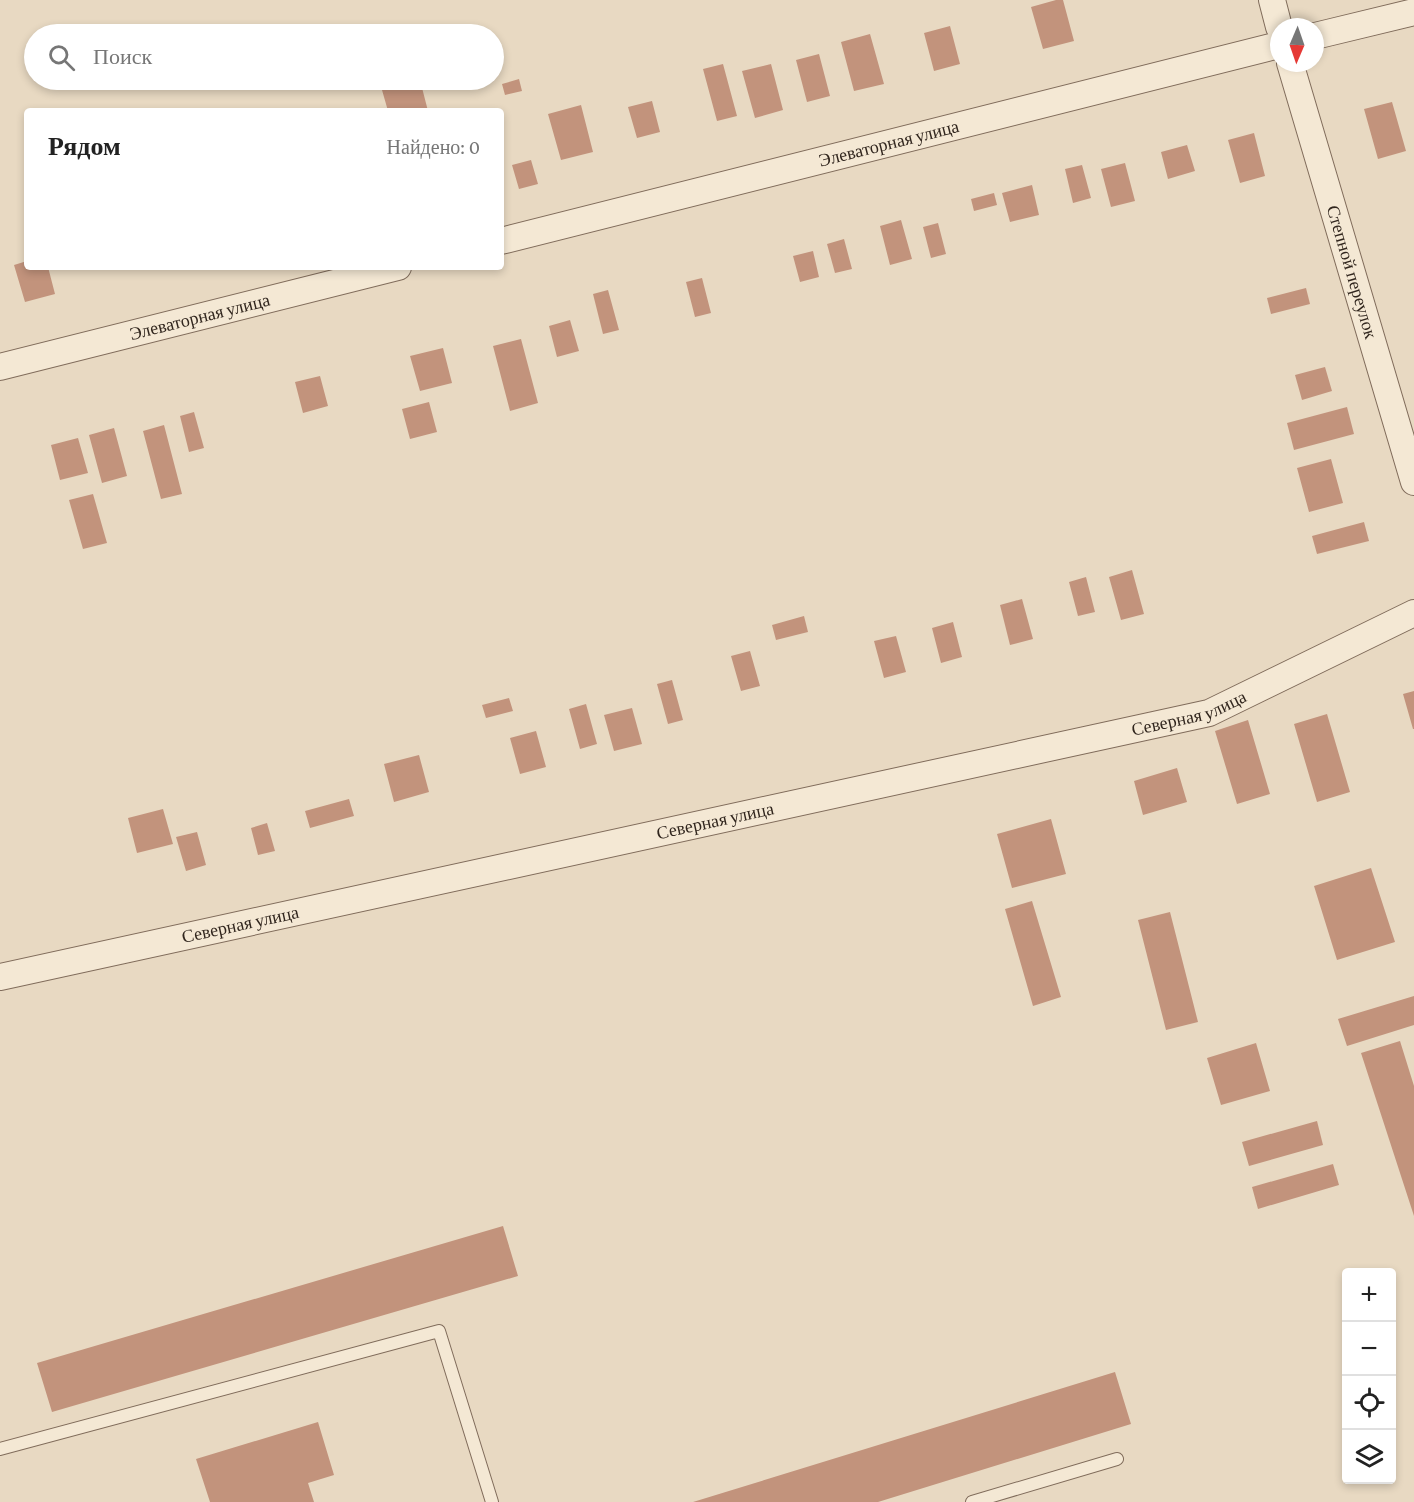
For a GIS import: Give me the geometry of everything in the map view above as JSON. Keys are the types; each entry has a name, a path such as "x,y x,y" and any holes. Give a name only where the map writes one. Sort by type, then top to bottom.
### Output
{"street":[{"path":"1272,0 1277,18"},
{"path":"1324,34 1414,12"},
{"name":"Элеваторная улица","path":"504,240 1270,47"},
{"name":"Степной переулок","path":"1293,72 1414,482"},
{"name":"Элеваторная улица","path":"0,367 386,270"},
{"name":"Северная улица","path":"0,977 1209,712 1414,613"}],"lane":[{"path":"0,1449 439,1331 492,1502"},
{"path":"972,1502 1117,1459"}],"building":[{"path":"1063,0 1074,41 1043,49 1031,7"},
{"path":"950,26 960,64 934,71 924,33"},
{"path":"870,34 884,84 854,91 841,42"},
{"path":"819,54 830,96 807,102 796,60"},
{"path":"723,64 737,116 717,121 703,69"},
{"path":"771,64 783,110 755,118 742,71"},
{"path":"519,79 522,91 505,95 504,83"},
{"path":"382,90 423,90 427,108 387,108"},
{"path":"652,101 660,132 637,138 628,107"},
{"path":"1392,102 1406,151 1378,159 1364,109"},
{"path":"581,105 593,152 561,160 548,114"},
{"path":"1254,133 1265,176 1240,183 1228,140"},
{"path":"1187,145 1195,171 1168,179 1161,152"},
{"path":"531,160 538,184 519,189 512,165"},
{"path":"1125,163 1135,201 1111,207 1101,169"},
{"path":"1082,165 1091,198 1073,203 1065,169"},
{"path":"1032,185 1039,215 1010,222 1002,193"},
{"path":"994,193 997,205 974,211 971,199"},
{"path":"901,220 912,259 890,265 880,226"},
{"path":"938,223 946,254 931,258 923,227"},
{"path":"844,239 852,269 835,273 827,244"},
{"path":"813,251 819,277 800,282 793,256"},
{"path":"24,262 24,270 49,270 55,294 25,302 14,265"},
{"path":"702,278 711,313 695,317 686,282"},
{"path":"1306,288 1310,304 1271,314 1267,298"},
{"path":"608,290 619,330 603,334 593,294"},
{"path":"570,320 579,351 557,357 549,326"},
{"path":"521,339 538,403 510,411 493,346"},
{"path":"443,348 452,383 420,391 410,356"},
{"path":"1325,367 1332,391 1302,400 1295,375"},
{"path":"320,376 328,406 303,413 295,382"},
{"path":"429,402 437,432 410,439 402,409"},
{"path":"1347,407 1354,434 1294,450 1287,423"},
{"path":"194,412 204,448 189,452 180,416"},
{"path":"164,425 182,494 161,499 143,431"},
{"path":"114,428 127,476 102,483 89,435"},
{"path":"78,438 88,473 60,480 51,445"},
{"path":"1331,459 1343,503 1309,512 1297,468"},
{"path":"93,494 107,543 83,549 69,500"},
{"path":"1364,522 1369,541 1317,554 1312,536"},
{"path":"1132,570 1144,614 1121,620 1109,577"},
{"path":"1086,577 1095,612 1078,616 1069,582"},
{"path":"1022,599 1033,639 1010,645 1000,605"},
{"path":"804,616 808,632 776,640 772,625"},
{"path":"953,622 962,657 941,663 932,628"},
{"path":"896,636 906,672 884,678 874,641"},
{"path":"750,651 760,686 741,691 731,656"},
{"path":"672,680 683,720 668,724 657,684"},
{"path":"1414,691 1414,729 1413,729 1403,694"},
{"path":"509,698 513,711 486,718 482,705"},
{"path":"586,704 597,744 580,749 569,709"},
{"path":"632,708 642,744 614,751 604,715"},
{"path":"1327,714 1350,792 1317,802 1294,724"},
{"path":"1248,720 1270,794 1237,804 1215,731"},
{"path":"536,731 546,767 520,774 510,738"},
{"path":"419,755 429,792 394,802 384,764"},
{"path":"1177,768 1187,802 1143,815 1134,781"},
{"path":"349,799 354,816 310,828 305,811"},
{"path":"163,809 173,844 137,853 128,818"},
{"path":"1051,819 1066,874 1012,888 997,834"},
{"path":"267,823 275,851 258,855 251,828"},
{"path":"197,832 206,865 186,871 176,837"},
{"path":"1371,868 1395,942 1337,960 1314,886"},
{"path":"1032,901 1061,997 1033,1006 1005,909"},
{"path":"1170,912 1198,1022 1166,1030 1138,920"},
{"path":"1414,996 1414,1025 1347,1046 1338,1019"},
{"path":"1400,1041 1414,1086 1414,1216 1361,1053"},
{"path":"1256,1043 1270,1091 1221,1105 1207,1058"},
{"path":"1317,1121 1323,1145 1249,1166 1242,1142"},
{"path":"1333,1164 1339,1185 1258,1209 1252,1187"},
{"path":"503,1226 518,1276 52,1412 37,1363"},
{"path":"1115,1372 1131,1424 878,1502 693,1502"},
{"path":"318,1422 334,1475 308,1483 314,1502 210,1502 196,1459"}]}
